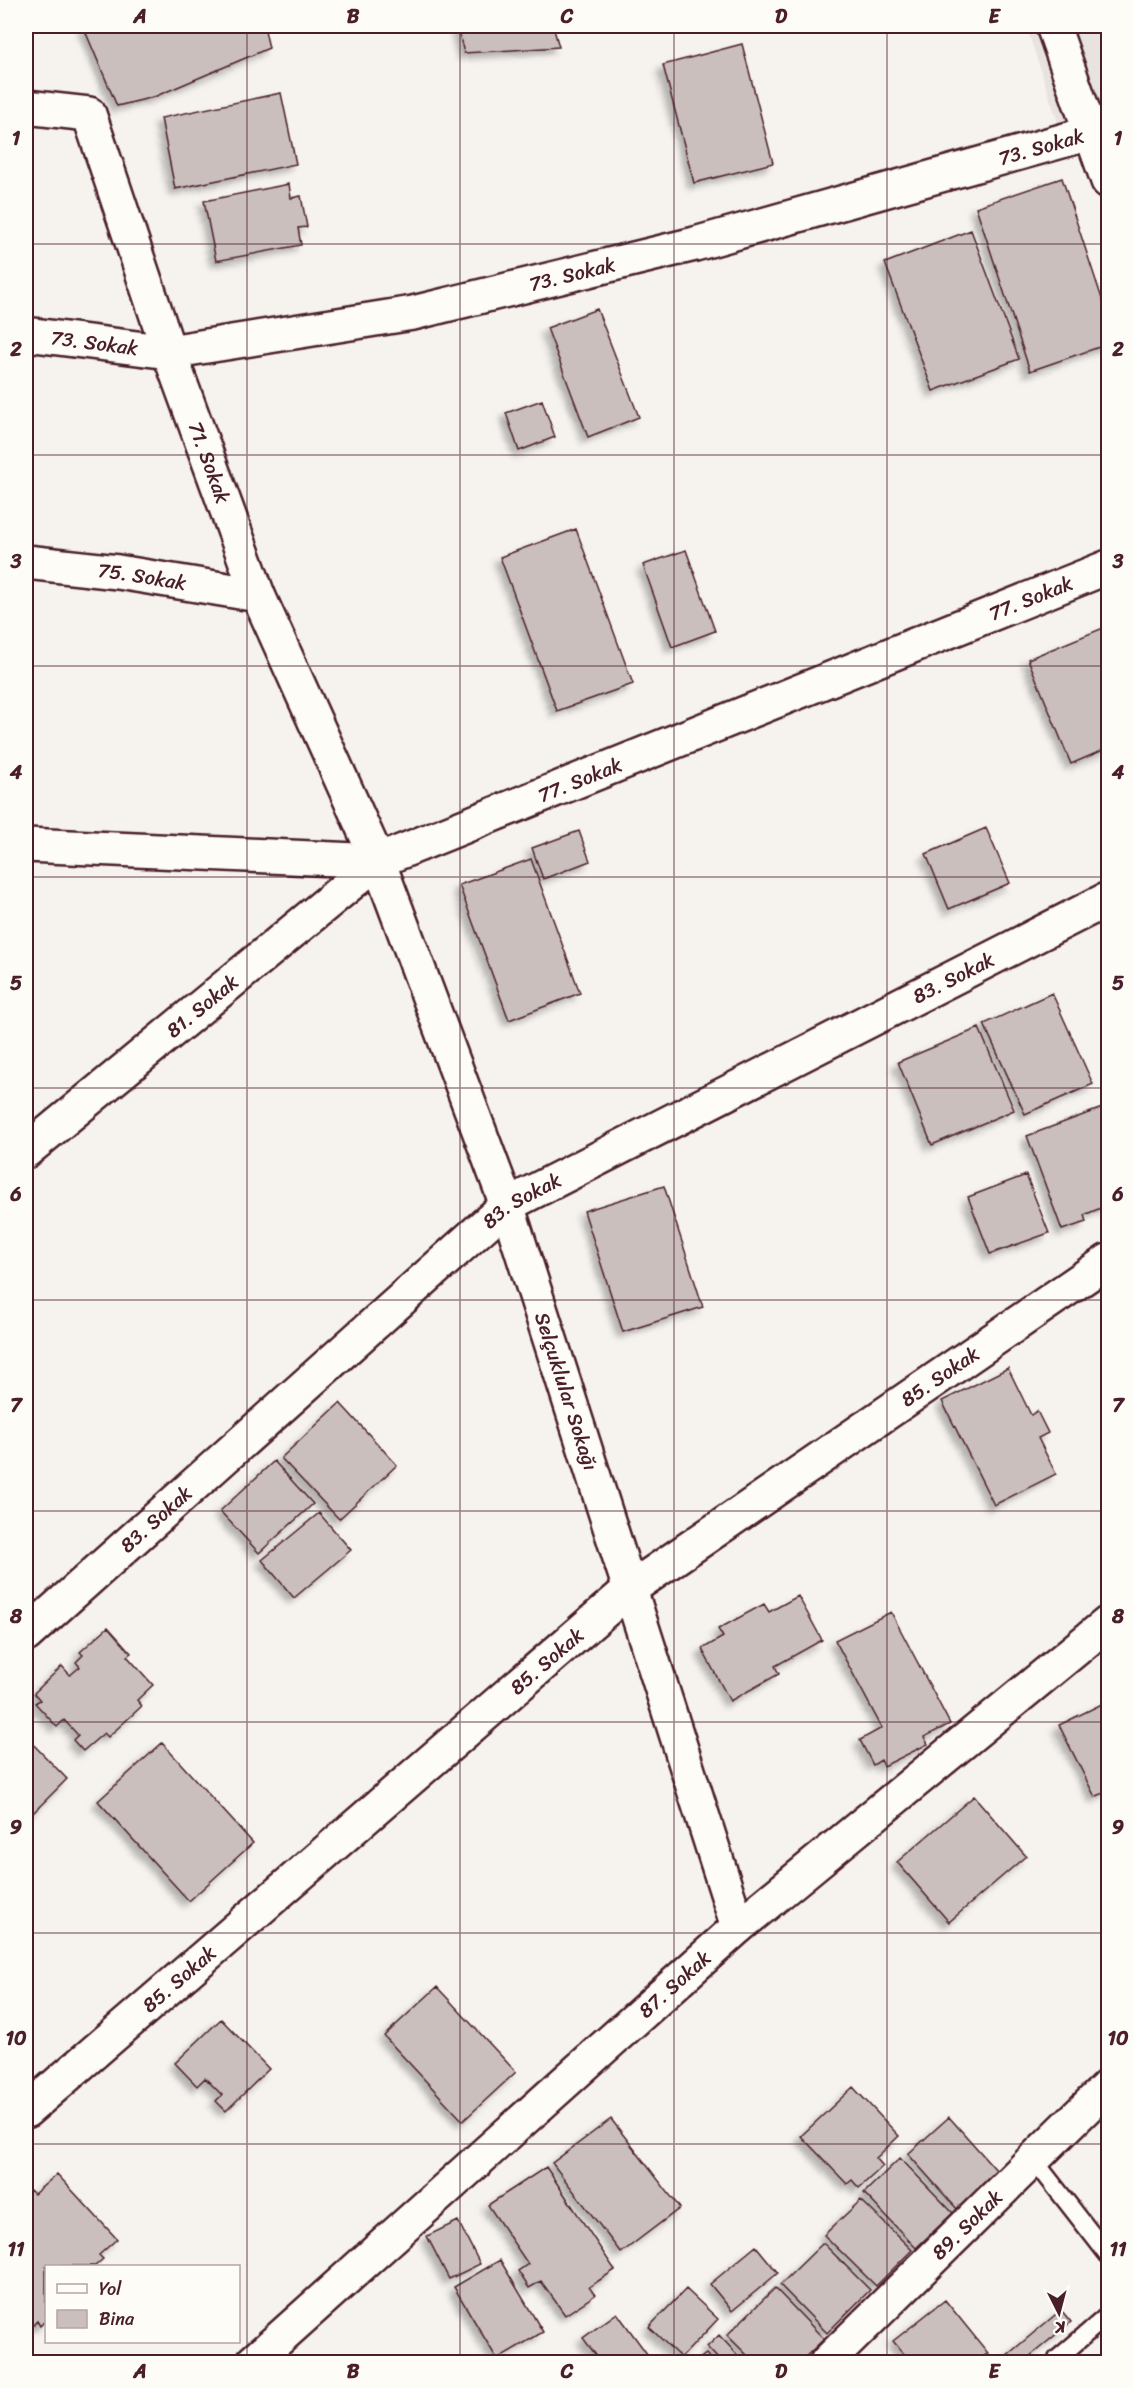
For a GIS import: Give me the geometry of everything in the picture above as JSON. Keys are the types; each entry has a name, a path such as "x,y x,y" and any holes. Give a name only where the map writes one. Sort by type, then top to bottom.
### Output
{"street":[{"path":"1053,26 1100,130 1108,182"},
{"name":"71. Sokak","path":"26,107 89,114 169,352 258,595 378,861"},
{"name":"73. Sokak","path":"26,334 169,352 413,313 695,244 1100,130"},
{"name":"75. Sokak","path":"26,562 118,572 258,595"},
{"name":"77. Sokak","path":"26,845 378,861 1108,567"},
{"name":"81. Sokak","path":"26,1151 378,861"},
{"name":"Selçuklular Sokağı","path":"378,861 507,1205 738,1927"},
{"name":"83. Sokak","path":"26,1635 507,1205 1108,898"},
{"name":"85. Sokak","path":"26,2111 630,1589 1108,1260"},
{"name":"87. Sokak","path":"253,2362 738,1927 1108,1623"},
{"name":"89. Sokak","path":"827,2362 1108,2086"}],"lane":[{"path":"1034,2160 1108,2255"},
{"path":"1057,2359 1108,2315"}],"shaded area":[{"path":"1026,26 1108,26 1108,147 1069,156"}],"building":[{"path":"83,26 264,26 269,48 154,97 117,106"},
{"path":"457,26 553,26 559,47 464,53"},
{"path":"742,44 773,163 694,183 663,65"},
{"path":"281,93 296,164 175,189 161,118"},
{"path":"1062,178 1108,317 1108,344 1030,371 976,207"},
{"path":"289,184 291,198 301,196 307,227 298,228 301,245 216,261 204,201"},
{"path":"971,230 1019,359 933,391 885,263"},
{"path":"597,309 639,417 588,437 547,328"},
{"path":"542,400 555,437 519,451 506,413"},
{"path":"576,529 633,684 557,711 500,557"},
{"path":"686,550 715,631 672,647 643,565"},
{"path":"1108,626 1108,748 1071,764 1028,659"},
{"path":"986,828 1010,883 949,909 926,854"},
{"path":"579,831 590,861 543,879 532,848"},
{"path":"531,859 580,993 509,1020 459,885"},
{"path":"1052,993 1093,1084 1025,1114 984,1024"},
{"path":"979,1028 1014,1110 932,1145 898,1062"},
{"path":"1102,1108 1108,1125 1108,1205 1084,1215 1086,1222 1062,1230 1027,1136"},
{"path":"1026,1175 1049,1233 990,1254 968,1197"},
{"path":"664,1186 703,1307 623,1332 584,1211"},
{"path":"1008,1368 1031,1415 1037,1411 1048,1433 1038,1438 1056,1474 994,1505 942,1401"},
{"path":"340,1403 397,1465 339,1519 281,1458"},
{"path":"274,1461 313,1504 259,1553 220,1511"},
{"path":"319,1513 351,1550 294,1598 262,1560"},
{"path":"798,1596 822,1640 775,1666 779,1674 730,1701 702,1649 723,1637 718,1629 764,1604 769,1612"},
{"path":"891,1612 950,1724 924,1737 928,1744 884,1766 881,1760 873,1765 860,1740 882,1728 835,1640"},
{"path":"108,1627 131,1653 127,1656 153,1685 137,1700 142,1706 108,1737 104,1733 83,1751 73,1740 78,1735 64,1720 57,1727 35,1703 40,1700 34,1693 62,1666 70,1675 80,1667 76,1662 83,1655 80,1652"},
{"path":"1108,1701 1108,1791 1095,1797 1059,1725"},
{"path":"26,1737 67,1779 26,1820"},
{"path":"162,1743 253,1843 189,1901 98,1801"},
{"path":"974,1796 1026,1856 949,1922 897,1862"},
{"path":"437,1987 516,2072 463,2121 384,2036"},
{"path":"221,2019 269,2069 226,2111 216,2101 222,2095 205,2078 197,2086 175,2063"},
{"path":"853,2087 899,2136 876,2158 883,2166 859,2188 852,2180 847,2184 801,2136"},
{"path":"949,2117 998,2172 957,2209 908,2154"},
{"path":"611,2119 680,2208 621,2253 552,2163"},
{"path":"900,2158 953,2213 916,2248 864,2193"},
{"path":"546,2167 615,2270 589,2287 595,2295 565,2315 541,2281 529,2288 518,2271 528,2264 488,2205"},
{"path":"57,2174 117,2239 99,2255 103,2259 96,2265 45,2265 45,2321 40,2326 37,2321 26,2332 26,2194 30,2190 34,2194"},
{"path":"861,2200 912,2250 876,2286 824,2235"},
{"path":"458,2221 480,2264 449,2279 427,2236"},
{"path":"823,2243 870,2290 827,2333 780,2285"},
{"path":"756,2246 778,2273 732,2311 710,2284"},
{"path":"500,2260 543,2332 497,2359 454,2287"},
{"path":"775,2288 824,2339 800,2362 754,2362 727,2335"},
{"path":"686,2289 718,2319 681,2358 649,2327"},
{"path":"945,2300 988,2353 976,2362 911,2362 893,2341"},
{"path":"1061,2310 1071,2322 1023,2362 1012,2362 1006,2356"},
{"path":"617,2313 653,2362 601,2362 583,2338"},
{"path":"719,2335 744,2362 721,2362 707,2347"},
{"path":"706,2354 713,2362 695,2362"}]}
